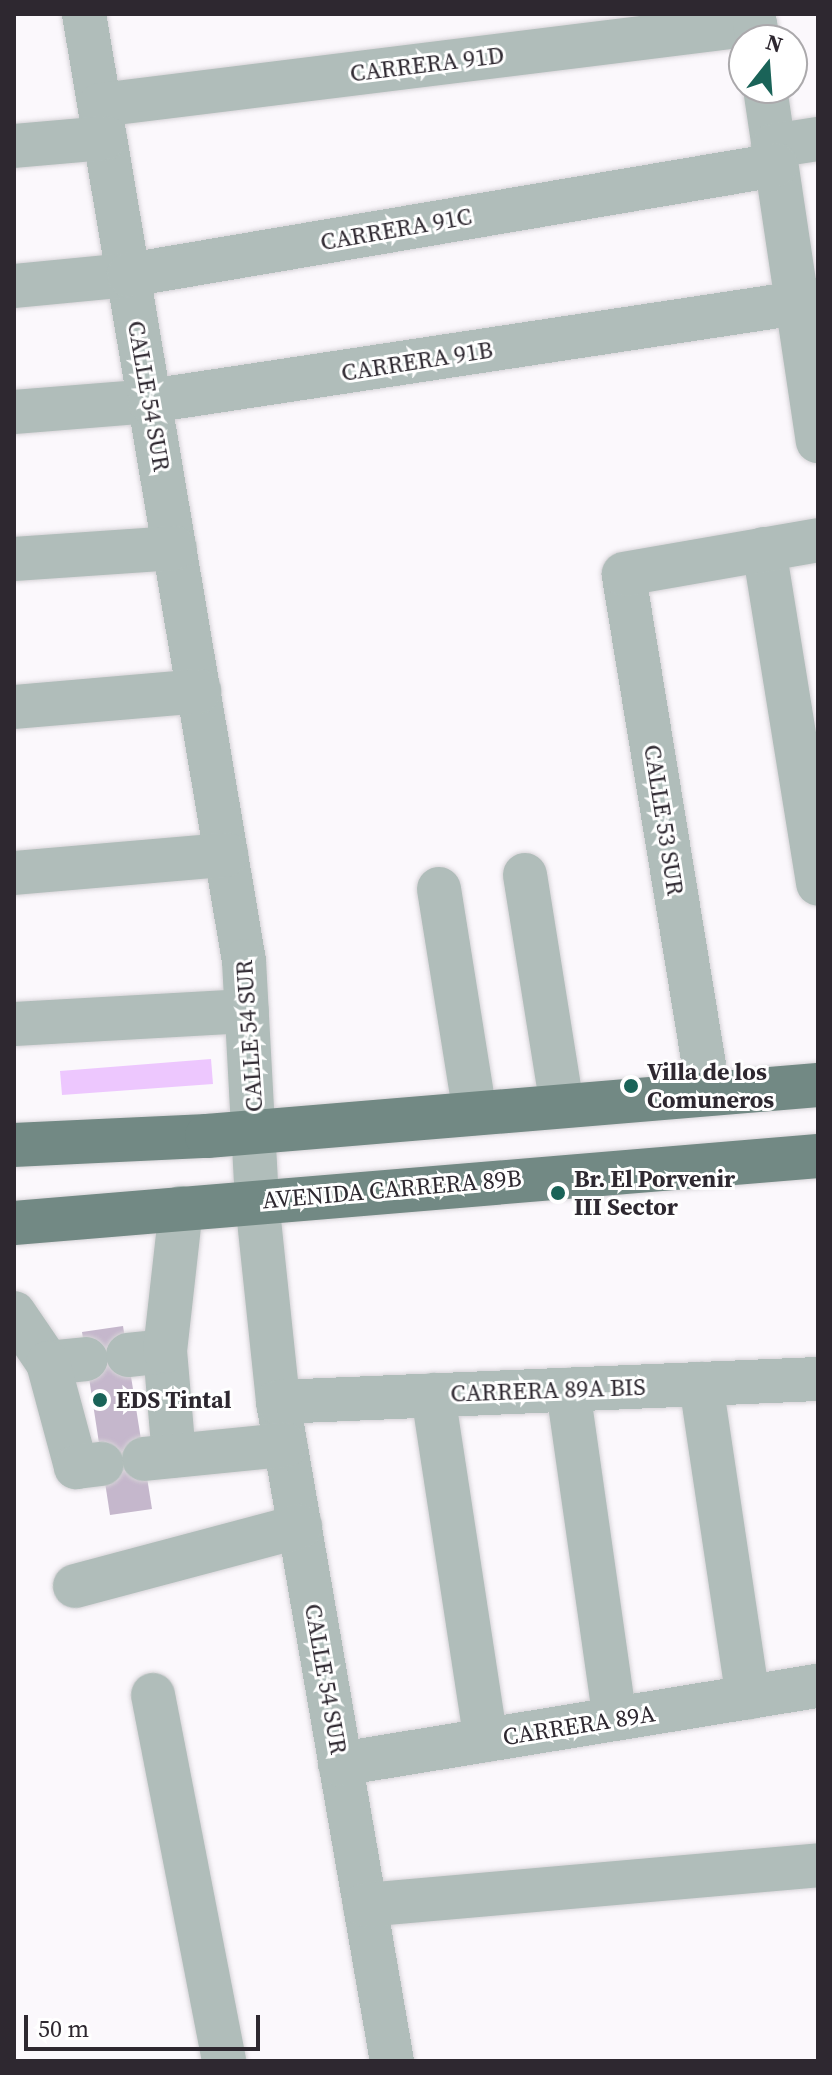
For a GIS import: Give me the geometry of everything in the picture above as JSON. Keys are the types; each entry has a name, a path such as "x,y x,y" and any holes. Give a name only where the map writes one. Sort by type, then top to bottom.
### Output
{"main road":[{"path":"14,1145 256,1132 818,1085"},
{"name":"AVENIDA CARRERA 89B","path":"14,1223 818,1156"}],"street":[{"name":"CALLE 54 SUR","path":"84,14 226,855 247,1011 256,1132 257,1201 278,1402 392,2061"},
{"name":"CARRERA 91D","path":"14,146 102,122 728,36"},
{"path":"767,104 775,155 808,302 818,441"},
{"name":"CARRERA 91C","path":"14,286 129,275 775,155 818,139"},
{"name":"CARRERA 91B","path":"14,412 150,401 808,302"},
{"path":"818,540 764,549 818,884"},
{"path":"14,559 175,548"},
{"name":"CALLE 53 SUR","path":"704,1065 624,574 764,549"},
{"path":"14,707 199,691"},
{"path":"14,873 226,855"},
{"path":"525,875 562,1106"},
{"path":"439,889 475,1113"},
{"path":"14,1024 247,1011"},
{"path":"181,1208 106,1357 76,1467 285,1445"},
{"path":"14,1313 106,1357 140,1460"},
{"name":"CARRERA 89A BIS","path":"278,1402 818,1379"},
{"path":"701,1384 748,1698"},
{"path":"568,1390 615,1719"},
{"path":"433,1395 486,1740"},
{"path":"75,1586 300,1526"},
{"name":"CARRERA 89A","path":"340,1764 818,1686"},
{"path":"153,1695 224,2061"},
{"path":"365,1905 818,1865"}],"shaded area":[{"path":"211,1059 213,1084 62,1095 60,1071"}],"building":[{"path":"123,1326 152,1509 110,1515 82,1332"}],"place":[{"name":"Villa de los Comuneros","path":"631,1086"},
{"name":"Br. El Porvenir III Sector","path":"558,1193"},
{"name":"EDS Tintal","path":"100,1400"}]}
